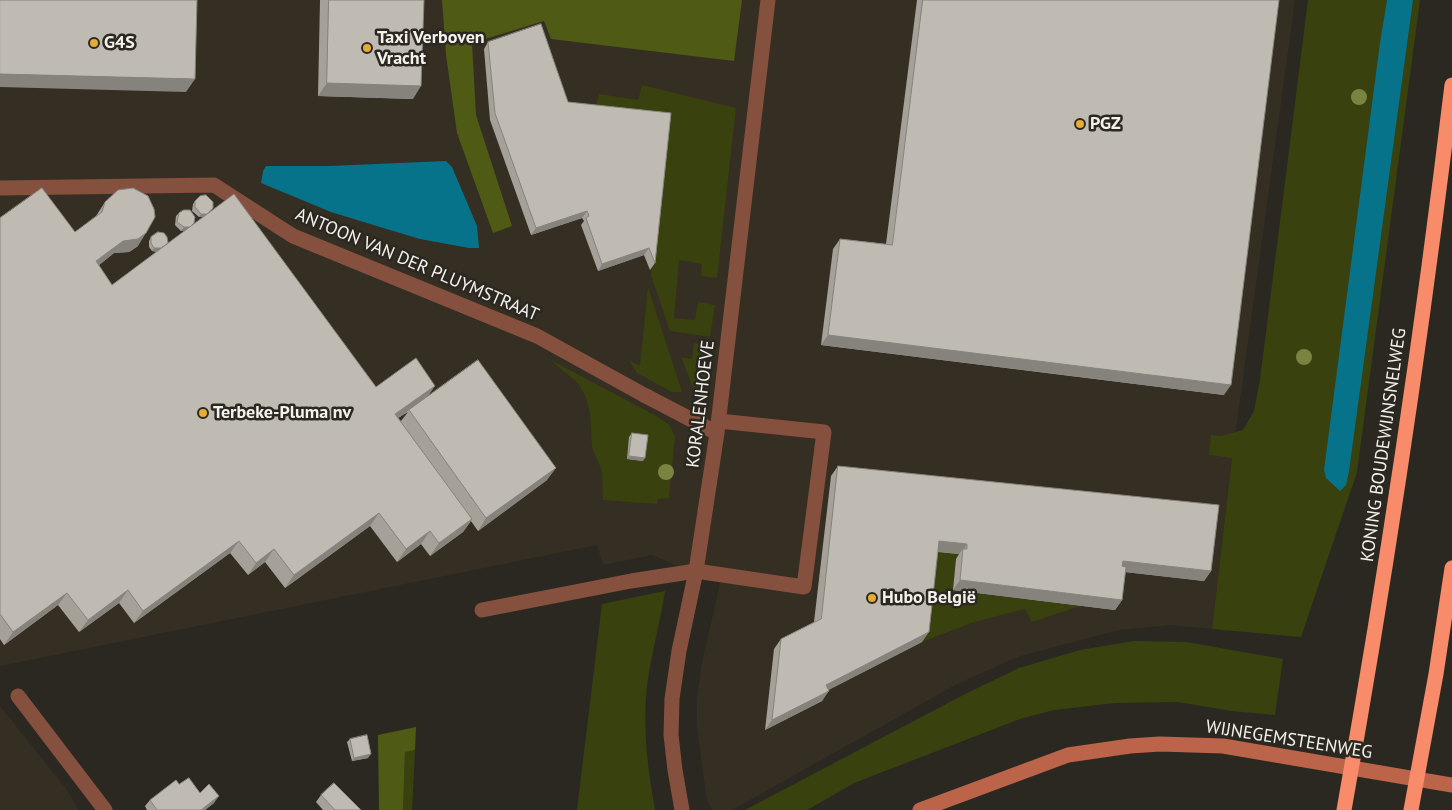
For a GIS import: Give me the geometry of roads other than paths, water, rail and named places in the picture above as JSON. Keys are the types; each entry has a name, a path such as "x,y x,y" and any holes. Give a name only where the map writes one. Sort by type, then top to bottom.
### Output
{"highway":[{"name":"KONING BOUDEWIJNSNELWEG","path":"1344,810 1378,611 1433,238 1452,85"},
{"path":"1412,810 1436,674 1452,568"}],"street":[{"name":"KORALENHOEVE","path":"682,810 671,735 672,699 679,651 696,571 718,427 768,0"},
{"name":"ANTOON VAN DER PLUYMSTRAAT","path":"0,188 214,185 293,236 537,336 644,395 718,427"},
{"path":"482,610 631,581 696,571 804,587 824,432 718,427"},
{"path":"18,696 105,810"},
{"name":"WIJNEGEMSTEENWEG","path":"920,810 1068,755 1130,746 1179,744 1223,746 1452,785"}],"water":[{"path":"1387,0 1413,0 1349,471 1346,485 1340,491 1326,478 1324,470"},
{"path":"446,161 452,167 477,226 479,248 469,248 420,239 331,212 261,183 266,166 330,166"}],"place":[{"name":"G4S","path":"94,43"},
{"name":"Taxi Verboven Vracht","path":"367,48"},
{"name":"PGZ","path":"1080,124"},
{"name":"Terbeke-Pluma nv","path":"203,413"},
{"name":"Hubo België","path":"872,598"}]}
